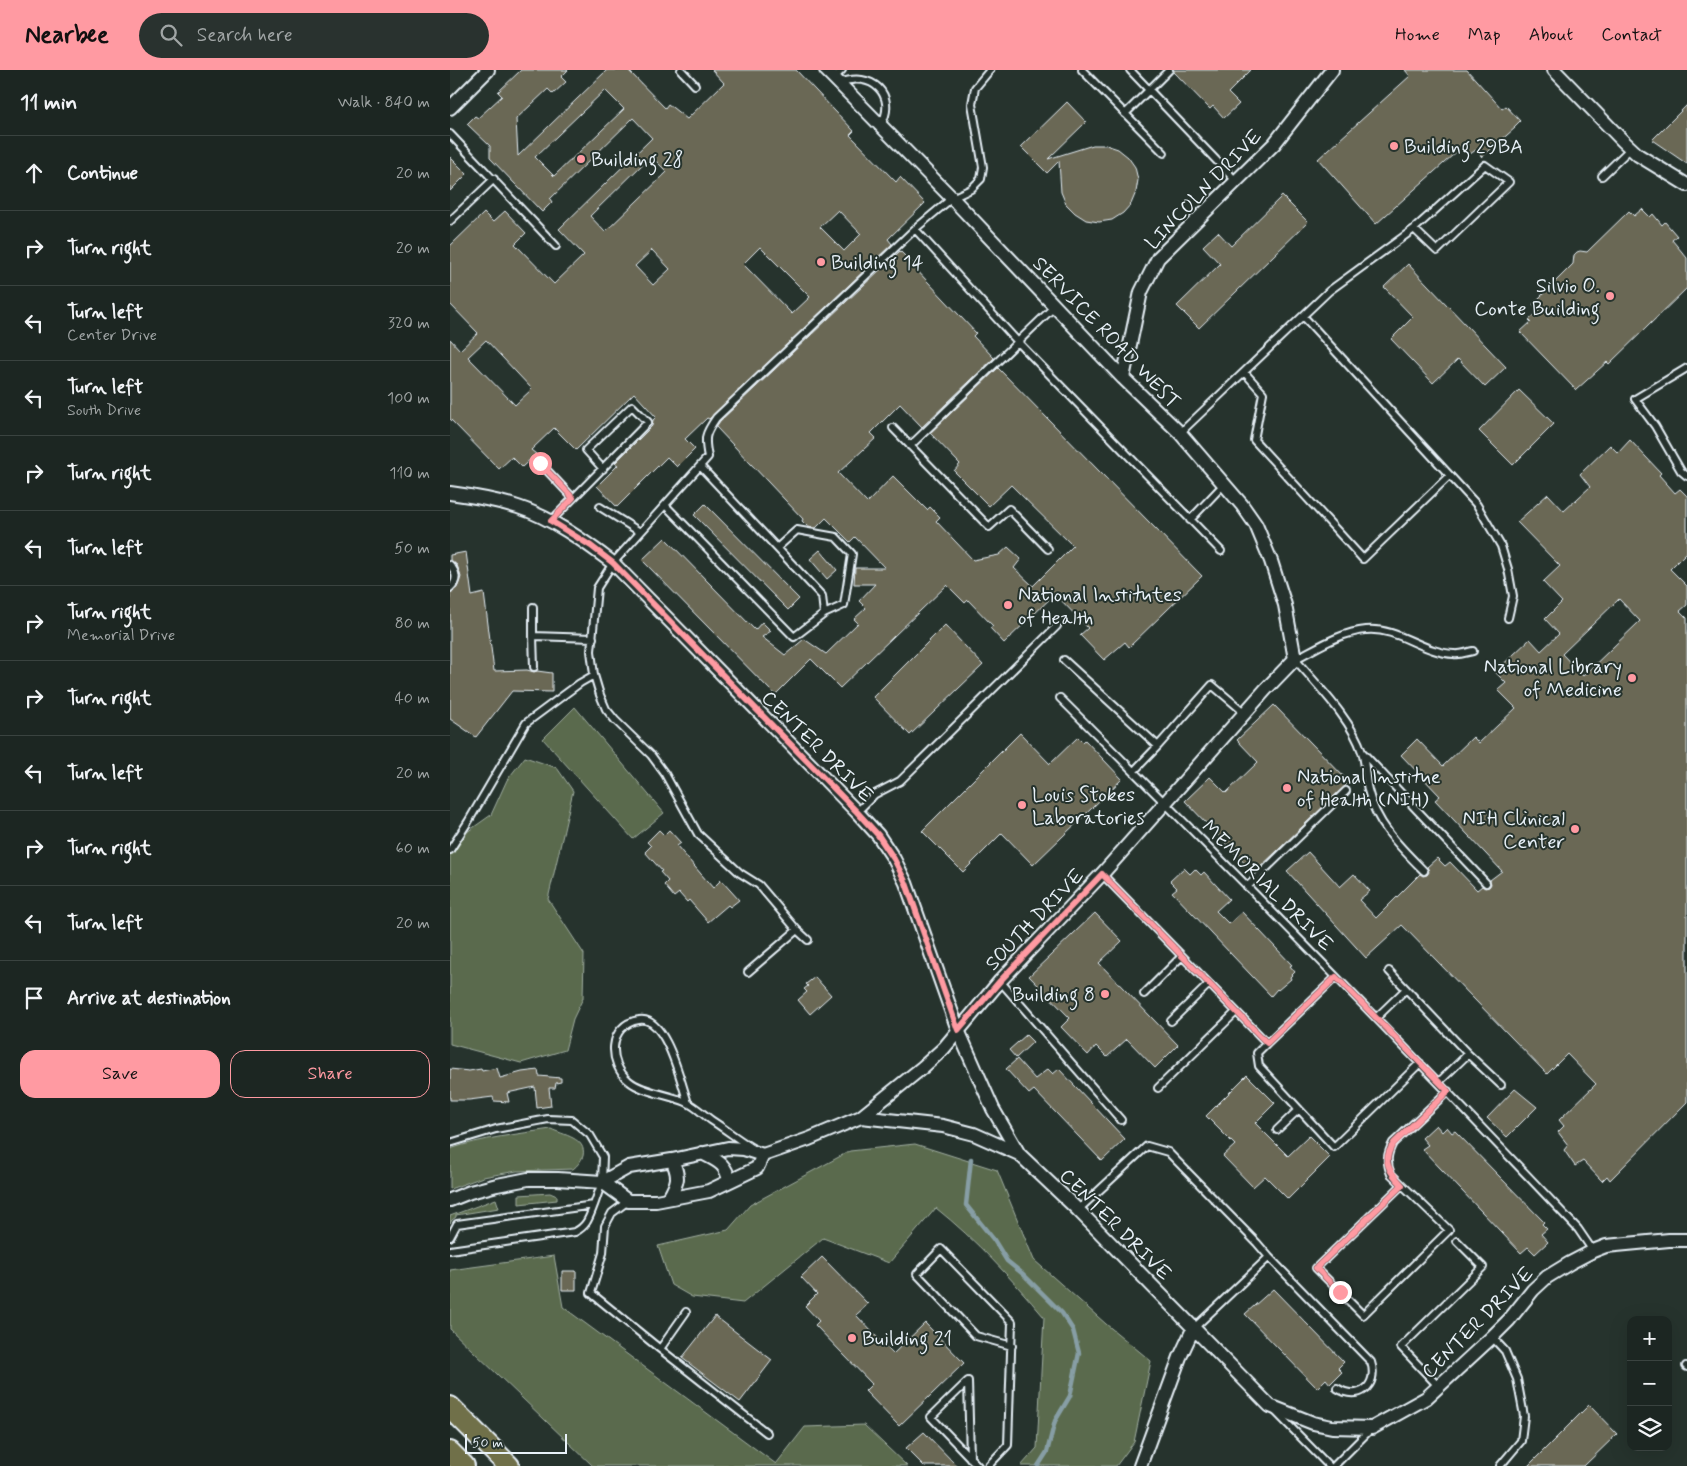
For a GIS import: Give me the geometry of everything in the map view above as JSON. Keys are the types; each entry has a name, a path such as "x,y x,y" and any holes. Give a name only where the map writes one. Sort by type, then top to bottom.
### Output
{"main road":[{"path":"450,1407 509,1466"},
{"path":"450,1452 464,1466"}],"street":[{"path":"450,108 488,70"},
{"name":"LINCOLN DRIVE","path":"1123,378 1141,292 1158,258 1274,144 1332,70"},
{"path":"1554,70 1638,155 1687,185"},
{"name":"SERVICE ROAD WEST","path":"836,75 880,125 1123,378 1180,433 1225,483 1256,525 1271,561 1285,605 1295,659"},
{"name":"CENTER DRIVE","path":"450,493 475,496 518,507 551,521 591,546 613,563 878,835 894,859 906,883 958,1030 993,1109 1019,1154 1078,1210 1270,1406 1313,1423 1332,1427 1372,1428 1426,1398 1439,1387 1509,1320 1533,1290 1547,1277 1593,1251 1606,1246 1687,1240"},
{"name":"SOUTH DRIVE","path":"628,1200 656,1200 709,1192 756,1168 763,1155 809,1139 861,1117 923,1067 944,1048 1000,981 1102,874 1295,659"},
{"name":"CENTER DRIVE","path":"861,1117 943,1126 974,1134 1019,1154"},
{"path":"602,1182 629,1166 672,1160 728,1148 744,1148 763,1155"},
{"path":"702,1153 726,1168 728,1181"},
{"path":"669,1198 677,1185 678,1173 672,1160"},
{"path":"450,1200 470,1192 528,1179 576,1179 602,1182 628,1200"},
{"name":"CENTER DRIVE","path":"1669,1240 1687,1234"},
{"path":"1140,1466 1180,1357 1193,1329"}],"lane":[{"path":"680,70 695,85"},
{"path":"808,940 797,930 759,885 740,873 698,834 665,774 651,755 606,709 594,675 592,651 597,588 613,563 708,457 706,432 716,418 915,229 952,198 971,189 981,179 983,166 972,104 975,88 989,70"},
{"path":"1082,70 1164,153"},
{"path":"1130,70 1236,181"},
{"path":"1125,114 1170,70"},
{"path":"836,75 848,79 867,79 881,90 887,108 885,117 880,125"},
{"path":"450,134 556,246"},
{"path":"1602,176 1631,148"},
{"path":"1180,433 1304,317 1329,291 1414,229 1485,165 1509,182 1438,252 1414,229"},
{"path":"450,221 494,180"},
{"path":"915,229 1018,342 1221,551"},
{"path":"910,446 1055,306"},
{"path":"1304,317 1477,505 1501,546 1508,569 1513,596 1508,618"},
{"path":"1687,368 1635,398 1655,426 1681,471 1687,476"},
{"path":"1245,372 1263,393 1254,440 1363,559 1449,476"},
{"path":"551,521 603,469 648,422 632,406 586,450 603,469"},
{"path":"893,428 989,527 1009,509 1048,549"},
{"path":"540,463 573,498"},
{"path":"700,466 822,596 824,614"},
{"path":"1190,520 1225,483"},
{"path":"665,505 794,637 824,614 844,606 852,554 836,537 797,530 777,548"},
{"path":"600,506 640,532"},
{"path":"450,566 456,577 455,582 450,588"},
{"path":"533,607 534,667"},
{"path":"857,812 875,794 900,782 1057,626"},
{"path":"1473,650 1456,654 1439,652 1386,631 1366,630 1343,635 1295,659 1349,724 1363,752 1486,883"},
{"path":"533,636 593,638"},
{"path":"1064,660 1158,746"},
{"path":"450,850 526,723 580,683 594,675"},
{"path":"1134,771 1212,685 1245,713"},
{"name":"MEMORIAL DRIVE","path":"1060,698 1448,1091 1578,1229 1593,1251"},
{"path":"1363,752 1368,791 1381,821 1393,840 1424,871"},
{"path":"1247,887 1346,791"},
{"path":"1102,874 1267,1043"},
{"path":"748,972 797,930"},
{"path":"1144,994 1182,956"},
{"path":"1389,971 1468,1054 1501,1085"},
{"path":"1336,977 1257,1053 1259,1066 1334,1147 1420,1063"},
{"path":"1000,981 1121,1120"},
{"path":"1171,1021 1209,984"},
{"path":"1376,1018 1406,989"},
{"path":"1158,1088 1236,1012"},
{"path":"688,1103 664,1035 653,1022 643,1019 633,1021 622,1027 616,1037 613,1053 620,1071 629,1081 639,1087 688,1103 763,1155"},
{"path":"1439,1082 1468,1054"},
{"path":"1402,1185 1316,1268 1363,1315 1449,1230 1391,1174 1387,1158 1389,1150 1394,1143 1448,1091"},
{"path":"1278,1130 1300,1109"},
{"path":"450,1143 496,1129 548,1119 572,1120 590,1135 603,1157 602,1182 588,1222 582,1228 575,1232 450,1250"},
{"path":"1078,1210 1147,1146 1168,1152 1371,1362 1373,1375 1368,1387 1362,1391 1349,1394 1337,1388"},
{"path":"628,1200 612,1213 605,1226 603,1254 592,1293 767,1433"},
{"path":"450,1237 456,1224 594,1205"},
{"path":"1439,1387 1401,1347 1483,1267 1457,1241"},
{"path":"988,1466 1008,1445 1012,1346 1012,1322 941,1249 917,1274 976,1336 1012,1346"},
{"path":"1193,1329 1269,1257"},
{"path":"660,1349 686,1312"},
{"path":"1492,1337 1505,1351 1518,1379 1524,1416 1521,1441 1500,1466"},
{"path":"970,1458 968,1381 931,1417 970,1458 978,1466"},
{"name":"CENTER DRIVE","path":"1270,1406 1329,1466"},
{"name":"CENTER DRIVE","path":"1334,1466 1372,1428"}],"green space":[{"path":"575,707 664,813 633,839 543,739"},
{"path":"525,757 557,768 573,791 548,899 584,954 583,998 573,1019 565,1050 521,1063 450,1044 450,844 491,815 507,780"},
{"path":"551,1129 573,1138 581,1145 583,1156 573,1169 517,1171 483,1177 450,1189 450,1149 487,1139"},
{"path":"915,1144 997,1170 1034,1260 1151,1361 1134,1442 1116,1466 1021,1466 1037,1448 1044,1317 993,1260 936,1208 889,1263 823,1238 743,1303 692,1297 671,1285 658,1246 728,1230 750,1205 850,1151"},
{"path":"550,1193 557,1196 557,1200 519,1204 519,1195"},
{"path":"496,1199 499,1208 456,1215 450,1223 450,1216"},
{"path":"554,1256 563,1307 776,1464 805,1427 864,1425 907,1466 593,1466 450,1329 450,1270"}],"building":[{"name":"Building 14","path":"521,70 568,70 561,77 566,82 553,94 548,89 516,119 518,156 607,70 628,70 665,108 668,104 687,119 724,83 712,70 796,70 854,131 850,135 896,182 900,177 925,203 888,239 892,244 709,419 707,418 685,439 695,449 677,467 667,457 617,507 597,486 618,465 615,463 652,426 653,420 656,417 634,393 576,450 554,428 531,450 536,454 522,467 512,457 499,469 450,419 450,339 460,350 478,333 450,304 450,246 484,213 493,222 505,211 526,233 515,244 554,284 584,255 559,229 652,138 633,118 550,199 552,202 542,212 490,158 490,146 467,124 475,116 478,118 502,96 498,92","holes":["605,90 624,109 554,176 535,157","651,156 667,172 605,232 590,216","838,210 861,234 844,251 820,227","760,247 810,297 792,314 743,264","652,250 670,269 653,285 635,266","486,340 532,389 515,405 468,357"]},
{"path":"1174,70 1251,70 1228,93 1239,104 1224,118 1213,106 1210,109"},
{"name":"Building 29BA","path":"1405,70 1467,70 1502,109 1506,106 1520,121 1515,128 1482,157 1476,150 1470,154 1463,146 1376,224 1318,159 1410,76"},
{"path":"1067,102 1086,122 1048,159 1093,145 1106,145 1118,149 1128,157 1135,167 1138,180 1131,204 1123,213 1112,220 1099,222 1086,220 1075,213 1066,204 1061,192 1059,161 1047,173 1021,147"},
{"path":"1687,105 1687,164 1652,140"},
{"path":"450,157 467,174 450,191"},
{"path":"1282,196 1308,222 1199,328 1177,306 1220,264 1203,246 1218,232 1231,246"},
{"name":"Silvio O. Conte Building","path":"1642,209 1650,217 1653,214 1662,225 1665,222 1677,236 1672,240 1687,258 1687,288 1609,364 1607,362 1576,390 1520,332 1539,311 1533,304 1573,264 1574,255 1580,251 1587,252 1629,211 1634,216"},
{"path":"900,251 976,333 973,336 994,358 922,427 900,404 871,433 876,438 838,473 867,503 893,476 927,510 930,507 940,517 936,521 973,560 999,555 1008,547 1021,559 1014,568 1033,586 1073,546 1011,485 989,506 954,471 960,464 930,433 998,368 1202,576 1129,647 1125,642 1104,660 1080,635 1088,628 1055,594 1004,643 990,628 993,626 968,600 965,603 947,585 840,688 811,659 775,695 642,560 665,538 755,630 762,622 771,631 762,637 785,655 804,639 826,654 858,623 854,619 866,608 859,601 875,584 854,584 855,568 885,568 855,537 850,542 826,518 816,528 808,527 802,521 803,519 716,427 720,421"},
{"path":"1408,264 1506,367 1485,387 1458,359 1433,383 1391,339 1413,317 1384,287"},
{"path":"1519,390 1554,424 1513,465 1479,431"},
{"name":"NIH Clinical Center","path":"1630,440 1661,473 1659,475 1675,493 1680,489 1687,496 1687,552 1670,569 1687,586 1687,605 1680,611 1687,618 1687,1102 1610,1180 1607,1176 1602,1181 1583,1161 1575,1166 1564,1150 1568,1145 1558,1132 1564,1126 1559,1120 1596,1084 1567,1054 1547,1074 1402,925 1366,958 1287,871 1308,852 1340,887 1354,874 1370,891 1359,900 1376,918 1420,874 1423,876 1427,875 1429,872 1427,867 1437,858 1445,866 1450,862 1477,890 1482,886 1485,888 1489,887 1491,884 1490,880 1502,871 1435,800 1440,796 1401,755 1417,739 1443,766 1473,737 1479,743 1516,708 1498,690 1506,683 1495,672 1530,639 1541,651 1559,634 1545,619 1562,602 1543,582 1560,566 1517,522 1548,494 1564,511 1590,487 1580,474 1610,445 1618,453","holes":["1619,599 1640,621 1583,676 1562,654"]},
{"path":"705,504 799,599 788,610 694,515"},
{"path":"820,550 837,570 827,579 810,559"},
{"path":"466,552 472,596 484,593 494,671 527,670 552,673 552,692 512,691 476,737 450,719 450,593 457,588 461,577 457,565 450,560 450,555"},
{"path":"945,625 983,665 910,735 873,697"},
{"name":"National Institue of Health (NIH)","path":"1274,705 1349,782 1254,873 1185,801 1210,777 1226,793 1258,762 1237,740"},
{"name":"Louis Stokes Laboratories","path":"1020,733 1050,764 1078,737 1083,742 1085,740 1122,779 1033,865 1002,833 963,872 922,831"},
{"path":"659,830 664,835 669,830 681,843 677,846 713,888 721,880 739,900 730,907 728,905 708,922 689,900 687,902 679,893 674,897 664,885 668,881 660,872 662,871 645,852 651,846 647,842"},
{"path":"1184,868 1190,874 1195,869 1201,875 1204,872 1229,899 1216,911 1229,924 1242,912 1292,965 1290,966 1295,972 1290,977 1291,979 1271,996 1172,892 1177,888 1170,881"},
{"name":"Building 8","path":"1095,913 1122,941 1099,963 1178,1045 1155,1068 1127,1039 1107,1057 1096,1046 1088,1055 1061,1027 1070,1018 1029,976"},
{"path":"815,977 831,995 810,1014 798,1000 807,992 804,989 808,986 806,984"},
{"path":"1026,1035 1033,1042 1016,1058 1009,1050"},
{"path":"1017,1059 1035,1079 1048,1069 1053,1074 1059,1069 1125,1139 1102,1161 1034,1090 1029,1094 1006,1069"},
{"path":"497,1068 500,1078 538,1070 539,1076 561,1078 561,1082 556,1083 555,1088 549,1088 551,1106 537,1108 535,1087 507,1093 509,1102 494,1101 493,1097 450,1100 450,1069 469,1071 481,1069 482,1071"},
{"path":"1247,1075 1275,1103 1255,1123 1288,1156 1309,1136 1330,1157 1288,1199 1265,1176 1253,1187 1223,1156 1235,1145 1206,1116"},
{"path":"1515,1089 1537,1107 1507,1137 1487,1118"},
{"path":"1436,1125 1442,1132 1447,1127 1452,1133 1455,1131 1544,1222 1542,1224 1547,1229 1541,1234 1548,1242 1535,1254 1528,1247 1521,1253 1422,1149 1428,1145 1422,1138"},
{"name":"Building 21","path":"822,1257 868,1304 856,1315 893,1354 925,1323 964,1363 899,1426 865,1391 872,1384 815,1325 819,1321 805,1306 817,1294 801,1277"},
{"path":"562,1271 576,1271 576,1290 562,1290"},
{"path":"1273,1289 1344,1362 1338,1368 1342,1372 1330,1384 1326,1379 1317,1388 1245,1314"},
{"path":"715,1316 772,1360 740,1402 682,1358"},
{"path":"1589,1405 1617,1434 1584,1466 1528,1466"},
{"path":"924,1432 957,1466 924,1466 906,1448"}],"waterway":[{"path":"971,1159 966,1205 994,1240 1007,1261 1023,1274 1062,1313 1073,1330 1079,1353 1070,1396 1055,1421 1047,1452 1038,1466"}],"place":[{"name":"Building 29BA","path":"1394,146"},
{"name":"Building 28","path":"581,159"},
{"name":"Building 14","path":"821,262"},
{"name":"Silvio O. Conte Building","path":"1610,296"},
{"name":"National Institutes of Health","path":"1008,605"},
{"name":"National Library of Medicine","path":"1632,678"},
{"name":"National Institue of Health (NIH)","path":"1287,788"},
{"name":"Louis Stokes Laboratories","path":"1022,805"},
{"name":"NIH Clinical Center","path":"1575,829"},
{"name":"Building 8","path":"1105,994"},
{"name":"Building 21","path":"852,1338"}],"route":[{"path":"540,463 573,498 551,521 591,546 613,563 878,835 894,859 906,883 958,1030 1000,981 1102,874 1267,1043 1336,977 1448,1091 1389,1150 1388,1166 1391,1174 1402,1185 1316,1268 1340,1292"}]}
